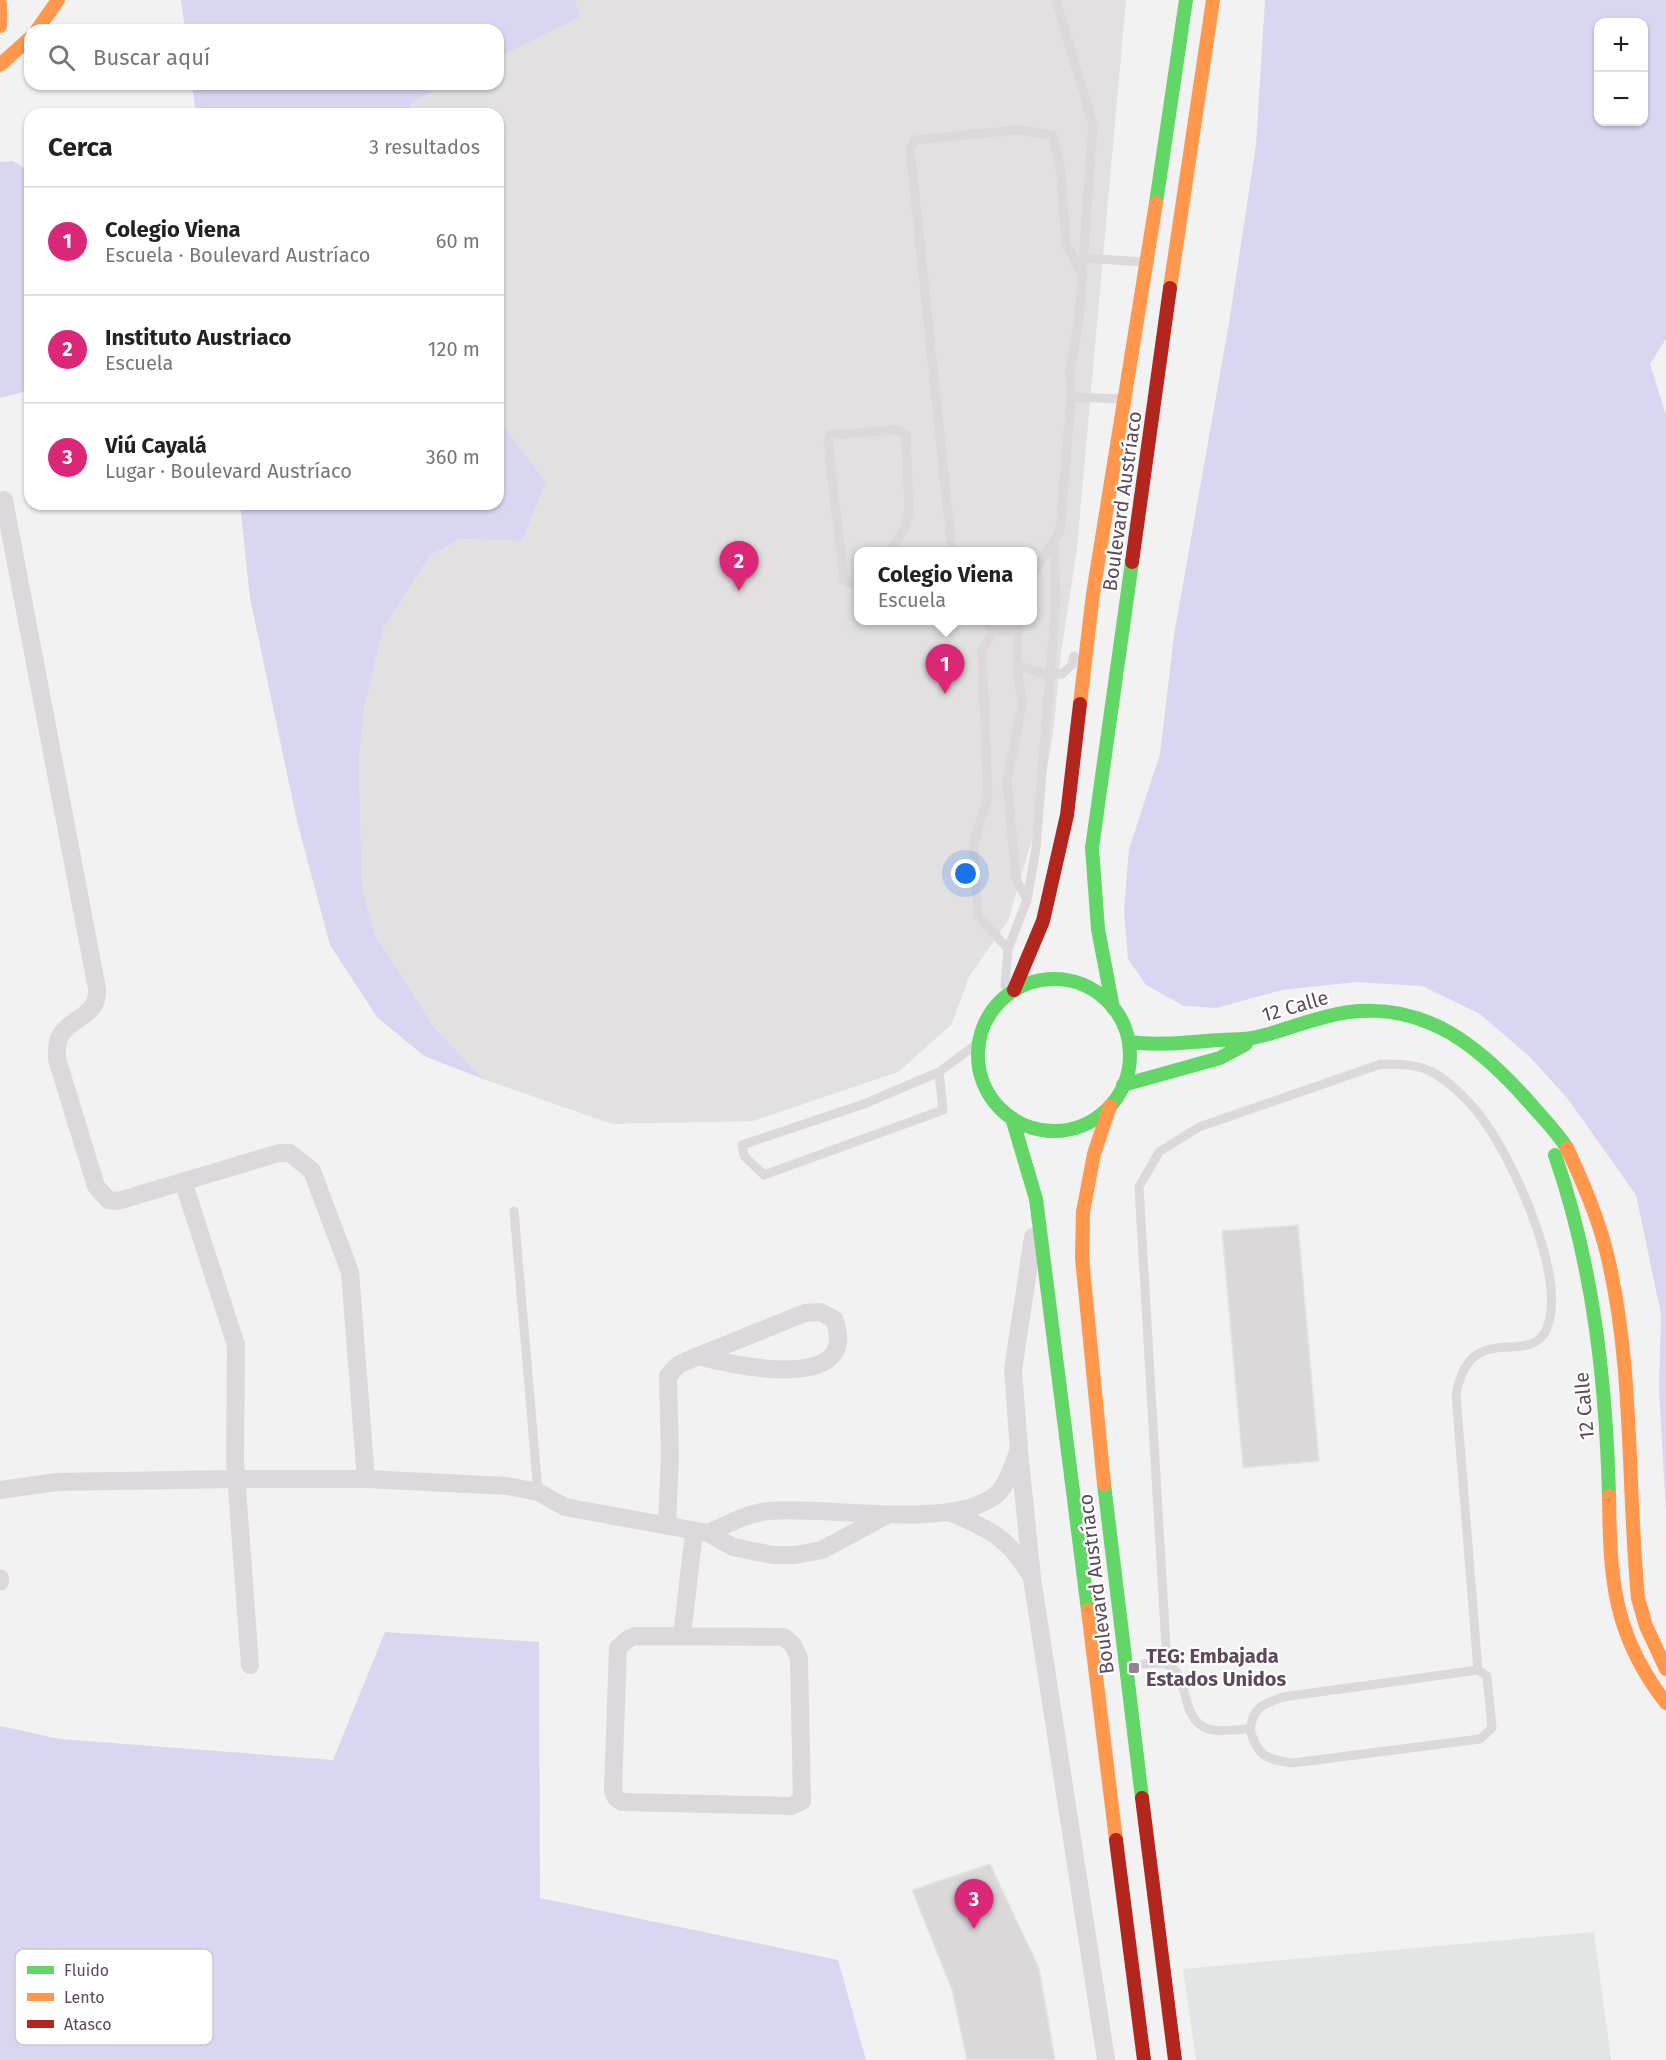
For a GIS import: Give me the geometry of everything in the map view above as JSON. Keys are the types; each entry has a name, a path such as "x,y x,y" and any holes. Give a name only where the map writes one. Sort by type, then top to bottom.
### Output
{"main road":[{"path":"41,24 58,0"},
{"name":"Boulevard Austríaco","path":"1009,994 1043,921 1068,815 1094,594 1186,0"},
{"name":"Boulevard Austríaco","path":"1113,1008 1103,966 1092,895 1092,848 1191,137 1213,0"},
{"path":"0,4 0,26"},
{"path":"0,65 24,43"},
{"path":"1067,980 1095,991 1113,1008 1123,1024 1129,1042 1130,1066 1123,1085 1110,1106 1088,1122 1063,1130 1036,1128 1012,1118 995,1103 983,1082 978,1066 979,1042 986,1020 1009,994 1037,981 1067,980"},
{"name":"12 Calle","path":"1129,1042 1179,1045 1254,1038 1350,1011 1371,1011 1414,1017 1443,1027 1473,1044 1510,1079 1552,1125 1566,1146 1592,1200 1605,1242 1624,1375 1633,1552 1638,1598 1646,1626 1666,1669"},
{"name":"12 Calle","path":"1123,1085 1150,1074 1222,1056 1241,1048 1254,1038"},
{"name":"12 Calle","path":"1531,1104 1567,1186 1581,1232 1600,1371 1614,1578 1621,1623 1641,1670 1666,1703"},
{"name":"Boulevard Austríaco","path":"1110,1106 1094,1154 1083,1212 1082,1258 1108,1532 1174,2060"},
{"name":"Boulevard Austríaco","path":"1012,1118 1036,1199 1144,2060"}],"street":[{"path":"4,500 97,989 98,1000 93,1007 60,1034 57,1046 57,1059 96,1186 100,1194 108,1200 118,1201 279,1153 290,1153 312,1170 350,1272 366,1479"},
{"path":"183,1181 236,1345 237,1479 250,1665"},
{"path":"1036,1199 1032,1247 1013,1370 1019,1450 1032,1578 1106,2060"},
{"path":"667,1526 670,1456 668,1376 678,1365 698,1356 806,1313 820,1312 834,1319 839,1331 833,1352 825,1360 808,1368 768,1371 729,1365 698,1356"},
{"path":"701,1533 765,1511 814,1510 885,1516 950,1512 981,1502 998,1493 1019,1450"},
{"path":"0,1490 56,1482 237,1479 366,1479 507,1486 538,1492 565,1507 701,1533 733,1547 752,1552 795,1555 822,1550 885,1516"},
{"path":"950,1512 1000,1536 1018,1554 1032,1578"},
{"path":"682,1636 701,1533"},
{"path":"635,1636 682,1636 784,1637 793,1645 799,1658 802,1801 790,1806 622,1802 616,1798 613,1791 618,1648 627,1639 635,1636"}],"lane":[{"path":"1037,567 1060,531 1071,398 1070,370 1079,320 1093,125 1056,0"},
{"path":"951,547 909,148 915,140 1017,130 1052,135 1060,164 1066,243 1082,275"},
{"path":"1084,258 1147,262"},
{"path":"1071,398 1125,399"},
{"path":"854,585 844,581 828,442 830,435 895,430 906,434 909,512 905,528 893,547"},
{"path":"1009,994 1008,949 1027,900 1036,848 1056,600 1054,540"},
{"path":"1077,634 1079,624 1094,594"},
{"path":"988,625 993,631"},
{"path":"1008,949 978,916 973,845 988,798 981,651 993,631 1017,626 1017,665 1022,704 1007,781 1016,879 1027,900"},
{"path":"1017,665 1038,672 1062,674 1072,665 1076,644"},
{"path":"939,1072 943,1110 764,1175 744,1156 742,1145 864,1104 939,1072 979,1042"},
{"path":"1250,1729 1218,1731 1199,1725 1188,1708 1179,1676 1167,1664 1139,1187 1160,1152 1199,1127 1381,1064 1409,1064 1434,1073 1456,1091 1486,1123 1525,1191 1538,1235 1550,1291 1548,1327 1541,1340 1532,1344 1484,1351 1469,1358 1460,1375 1456,1395 1478,1670"},
{"path":"514,1211 538,1492"},
{"path":"1143,1664 1167,1664"},
{"path":"1478,1670 1487,1676 1492,1728 1480,1739 1293,1763 1273,1761 1262,1754 1254,1745 1250,1729 1253,1714 1263,1705 1282,1697 1478,1670"}],"shaded area":[{"path":"181,0 575,0 580,17 504,55 504,24 184,24"},
{"path":"575,0 1126,0 1077,548 1061,653 1053,735 1037,822 1008,921 969,977 951,1025 898,1072 753,1121 612,1124 483,1079 433,1026 411,994 376,937 362,889 359,762 364,708 384,627 430,554 459,539 522,541 546,482 504,427 504,108 411,108 411,103 436,90 504,90 504,55 579,17"},
{"path":"1265,0 1666,0 1666,339 1650,364 1666,415 1666,1514 1659,1389 1661,1314 1636,1195 1568,1099 1530,1057 1480,1014 1422,986 1356,982 1282,990 1216,1008 1184,1006 1146,985 1128,959 1124,910 1129,849 1160,754 1174,635 1229,323 1256,145"},
{"path":"193,90 436,90 411,103 411,108 195,108"},
{"path":"13,161 24,168 24,392 0,398 0,162"},
{"path":"504,427 546,482 522,541 459,539 430,555 384,627 364,708 359,762 362,889 376,937 433,1026 483,1079 424,1056 377,1017 330,945 297,821 250,598 241,510 504,510"},
{"path":"385,1632 539,1642 540,1898 838,1960 866,2060 0,2060 0,1726 60,1739 333,1760"},
{"path":"1594,1932 1611,2060 1196,2060 1183,1969"}],"building":[{"path":"1298,1225 1319,1461 1243,1468 1222,1231"},
{"path":"990,1864 1039,1968 1055,2060 967,2060 952,1990 912,1890"}],"traffic: fast":[{"path":"1156,203 1186,0"},
{"path":"1113,1008 1098,929 1092,848 1132,562"},
{"path":"1054,979 1083,985 1108,1001 1124,1026 1130,1055 1124,1084 1108,1109 1083,1125 1054,1131 1025,1125 1000,1109 984,1084 978,1055 984,1026 1000,1001 1025,985 1054,979"},
{"path":"1129,1042 1163,1044 1248,1039 1349,1012 1377,1011 1403,1014 1428,1022 1472,1047 1511,1082 1549,1124 1567,1148"},
{"path":"1123,1085 1220,1058 1246,1044"},
{"path":"1012,1118 1036,1199 1088,1610"},
{"path":"1555,1155 1579,1238 1595,1323 1605,1409 1609,1496"},
{"path":"1104,1484 1142,1798"}],"traffic: slow":[{"path":"41,24 58,0"},
{"path":"1170,288 1213,0"},
{"path":"0,4 0,26"},
{"path":"0,65 24,43"},
{"path":"1080,704 1093,594 1156,203"},
{"path":"1104,1484 1082,1258 1083,1212 1094,1154 1110,1106"},
{"path":"1567,1148 1599,1227 1616,1296 1626,1382 1638,1598 1646,1626 1666,1669"},
{"path":"1609,1496 1611,1554 1618,1605 1635,1654 1648,1678 1666,1703"},
{"path":"1088,1610 1116,1840"}],"traffic: jam":[{"path":"1132,562 1170,288"},
{"path":"1014,990 1043,921 1067,815 1080,704"},
{"path":"1142,1798 1175,2060"},
{"path":"1116,1840 1144,2060"}],"place":[{"name":"Instituto Austriaco","path":"739,591"},
{"name":"Colegio Viena","path":"945,694"},
{"name":"TEG: Embajada Estados Unidos","path":"1134,1668"},
{"name":"Viú Cayalá","path":"974,1929"}]}
